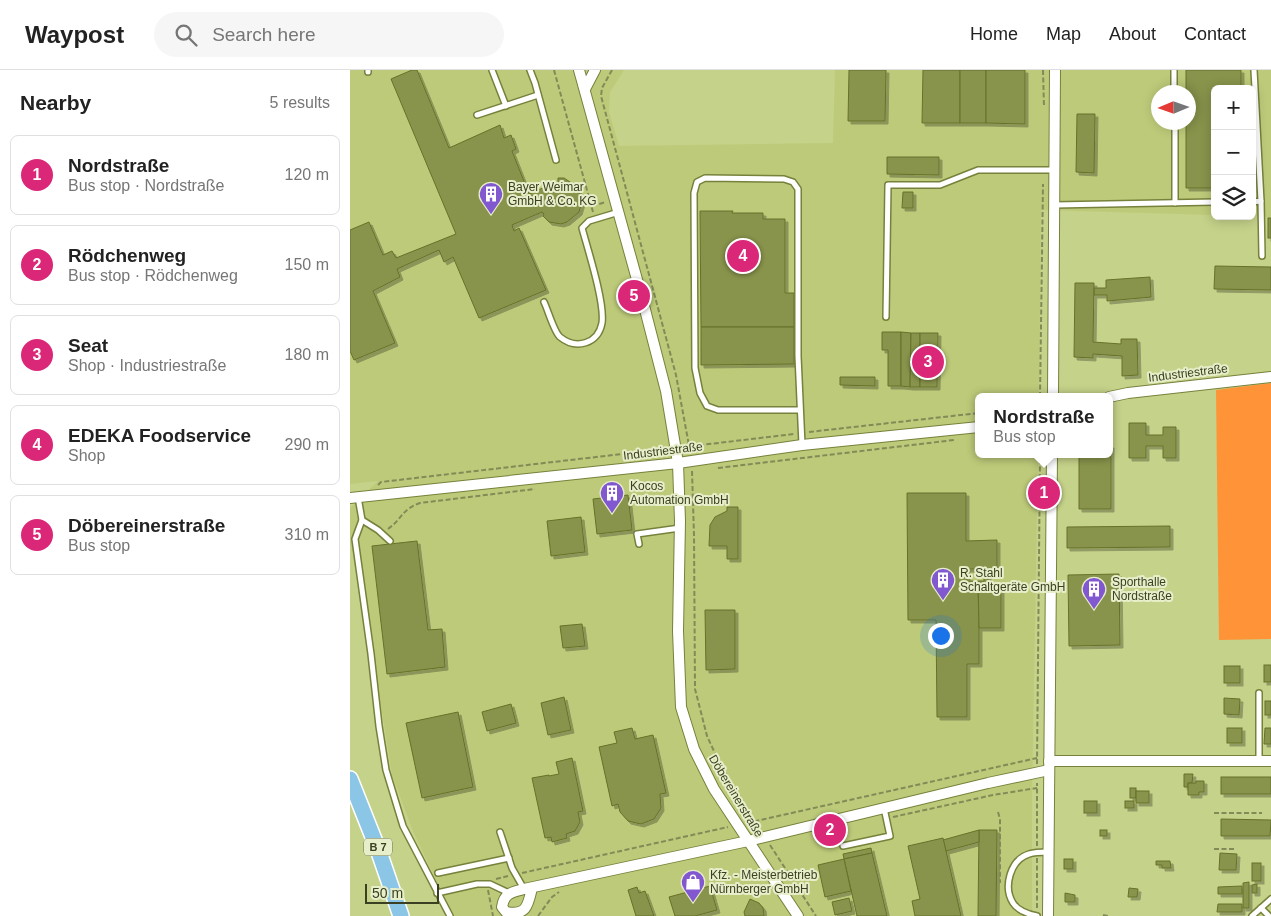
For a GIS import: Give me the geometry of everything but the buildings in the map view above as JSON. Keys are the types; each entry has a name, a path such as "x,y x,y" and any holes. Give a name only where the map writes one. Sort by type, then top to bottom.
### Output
{"main road":[{"name":"B 7","path":"350,779 379,852 401,916"}],"street":[{"name":"Döbereinerstraße","path":"579,70 620,212 666,391 678,468 680,528 678,631 681,707 694,749 714,789 798,916"},
{"path":"585,89 595,70"},
{"path":"1054,393 1054,205 1049,170 1055,70"},
{"name":"Industriestraße","path":"1113,396 1271,377"},
{"name":"Industriestraße","path":"354,498 678,468 802,445 975,427"},
{"path":"1048,916 1052,458"},
{"path":"528,888 527,906 522,912 515,914 506,912 502,907 503,899 508,893 528,888 748,841 988,782 1037,773 1049,766 1271,761"}],"lane":[{"path":"492,70 506,106"},
{"path":"530,70 556,160"},
{"path":"1174,70 1174,85"},
{"path":"1254,70 1262,256"},
{"path":"477,115 538,95"},
{"path":"1174,130 1175,203"},
{"path":"886,317 888,186 940,185 978,170 1049,170"},
{"path":"800,410 718,410 707,406 700,393 695,368 694,193 698,182 705,178 784,179 793,182 798,189 798,356 802,445"},
{"path":"1054,205 1211,202"},
{"path":"1256,202 1261,202"},
{"path":"544,302 559,336 570,342 584,345 595,339 602,324 602,308 582,228 589,221 620,212"},
{"path":"354,498 362,520 382,533 390,541"},
{"path":"362,520 355,539 386,770 403,826 450,916"},
{"path":"639,544 637,534 680,528"},
{"path":"1258,693 1259,761"},
{"path":"844,846 890,836 884,808"},
{"path":"500,832 516,874 528,888"},
{"path":"1037,916 1023,912 1013,903 1008,882 1012,869 1020,858 1037,852 1048,852"},
{"path":"438,873 509,858"},
{"path":"437,893 477,884 490,884 508,893"},
{"path":"1252,916 1271,899"},
{"path":"1261,908 1269,916"}],"path":[{"path":"554,70 594,219"},
{"path":"1043,70 1044,110"},
{"path":"1040,393 1049,170"},
{"path":"591,206 616,199"},
{"path":"717,468 956,440"},
{"path":"1037,916 1040,458"},
{"path":"678,468 692,471"},
{"path":"382,533 391,527 410,506 420,503 534,489"},
{"path":"492,916 487,892 493,879 1037,758"},
{"path":"998,812 1000,819 1000,882 1008,882"},
{"path":"1214,813 1262,813"},
{"path":"1214,849 1236,849"},
{"path":"1104,915 1108,916"}],"shaded area":[{"path":"350,70 624,70 610,92 609,112 619,146 833,143 835,70 1271,70 1271,217 1256,216 1256,85 1211,85 1211,215 1041,210 1039,393 975,393 975,458 1038,458 1032,792 1032,916 453,916 413,831 392,775 350,541 350,508 378,481 350,484"},
{"path":"1271,383 1271,639 1219,640 1216,390"}],"place":[{"name":"Bayer Weimar GmbH & Co. KG","path":"491,215"},
{"name":"EDEKA Foodservice","path":"743,256"},
{"name":"Döbereinerstraße","path":"634,296"},
{"name":"Seat","path":"928,362"},
{"name":"Nordstraße","path":"1044,493"},
{"name":"Kocos Automation GmbH","path":"612,514"},
{"name":"R. Stahl Schaltgeräte GmbH","path":"943,601"},
{"name":"Sporthalle Nordstraße","path":"1094,610"},
{"name":"Rödchenweg","path":"830,830"},
{"name":"Kfz. - Meisterbetrieb Nürnberger GmbH","path":"693,903"}]}
